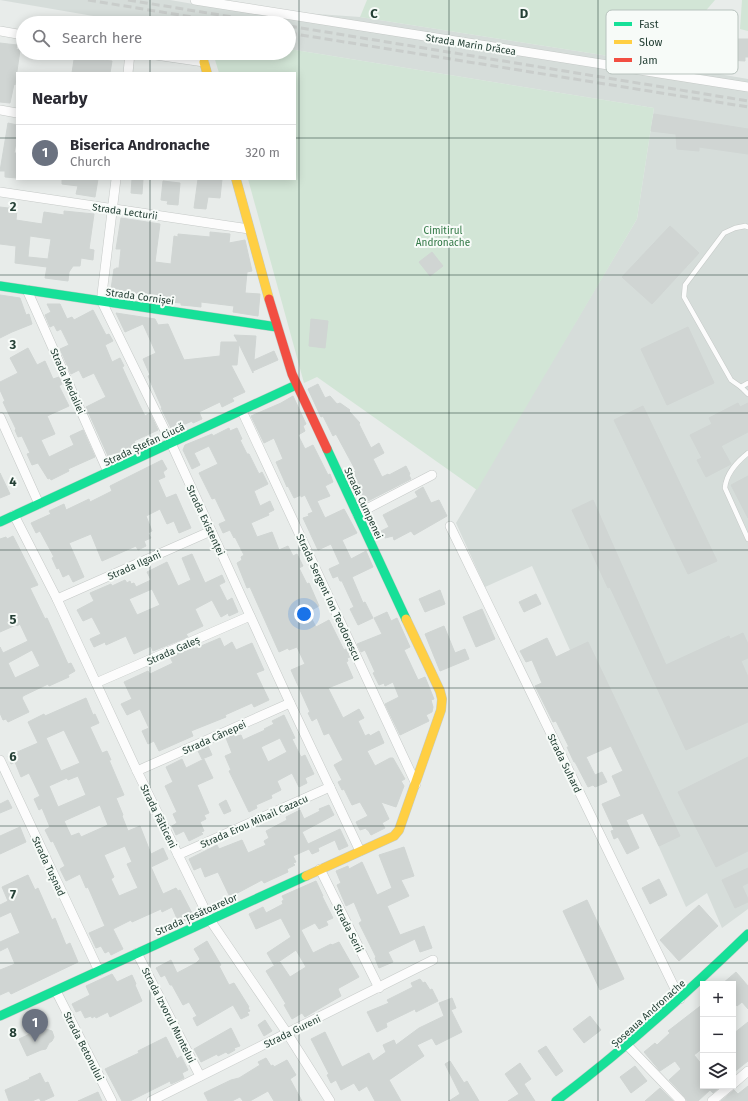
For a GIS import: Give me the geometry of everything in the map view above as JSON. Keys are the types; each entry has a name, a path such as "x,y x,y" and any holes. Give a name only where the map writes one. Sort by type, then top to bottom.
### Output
{"street":[{"name":"Strada Marin Drăcea","path":"195,0 606,65"},
{"path":"0,31 16,34"},
{"path":"128,72 129,60"},
{"path":"190,60 204,62 207,72"},
{"name":"Strada Marin Drăcea","path":"665,74 748,87"},
{"path":"0,110 16,113"},
{"path":"102,302 116,180"},
{"name":"Strada Cumpenei","path":"236,180 277,327 296,385 442,695 441,710 399,830"},
{"name":"Strada Lecturii","path":"0,192 249,229"},
{"name":"Strada Cornișei","path":"0,286 277,327"},
{"name":"Strada Medaliei","path":"27,290 108,472"},
{"name":"Strada Existenței","path":"102,302 171,443 290,703 360,851"},
{"name":"Strada Ștefan Ciucă","path":"0,522 296,385"},
{"name":"Strada Sergent Ion Teodorescu","path":"242,411 416,784"},
{"path":"0,417 39,504"},
{"path":"357,514 432,476"},
{"name":"Strada Fălticeni","path":"14,515 58,598 137,771 210,920 287,1033 330,1101"},
{"name":"Strada Suhard","path":"450,526 680,999"},
{"name":"Strada Ilgani","path":"58,598 211,531"},
{"name":"Strada Galeș","path":"96,683 250,616"},
{"name":"Strada Cânepei","path":"137,771 290,703"},
{"name":"Strada Tușnad","path":"0,760 99,971"},
{"name":"Strada Erou Mihail Cazacu","path":"178,855 330,787"},
{"name":"Strada Țesătoarelor","path":"0,1016 394,836 399,830"},
{"name":"Strada Serii","path":"320,869 379,988"},
{"name":"Șoseaua Andronache","path":"556,1101 628,1046 748,934"},
{"name":"Strada Izvorul Muntelui","path":"137,953 200,1076"},
{"name":"Strada Gureni","path":"151,1101 433,960"},
{"name":"Strada Betonului","path":"56,990 112,1101"},
{"path":"628,1046 681,1101"},
{"path":"736,1081 748,1071"},
{"path":"712,1101 726,1089"}],"lane":[{"path":"748,227 744,226 735,228 724,233 685,285 684,297 731,380 748,394"},
{"path":"741,387 748,384"},
{"path":"748,452 731,469 725,481 725,488 748,539"}],"shaded area":[{"path":"0,0 170,0 205,6 360,17 606,56 606,74 719,74 748,79 748,909 722,928 707,893 686,907 532,566 485,587 456,523 637,219 654,108 296,50 296,16 93,16"}],"green space":[{"path":"367,0 715,0 706,10 606,10 606,56 360,17"},
{"path":"742,0 748,0 748,31 740,29"},
{"name":"Cimitirul Andronache","path":"296,50 654,108 637,219 477,490 317,377 304,383 248,180 296,180 296,72 219,72 215,60 296,60"}],"building":[{"path":"738,39 748,39 748,57 745,57 745,61 738,61"},
{"path":"0,43 16,45 16,60 19,60 15,85 14,84 10,103 0,102"},
{"path":"74,60 112,61 110,72 72,72"},
{"path":"654,114 748,129 748,154 699,147 699,151 677,149 676,134 651,131"},
{"path":"8,123 16,125 16,143 14,153 16,153 16,178 5,177 5,171 0,171"},
{"path":"62,180 98,180 95,197 76,194 78,186 62,184"},
{"path":"132,180 143,180 142,194 131,193"},
{"path":"198,180 222,180 220,198 208,197 206,209 194,208"},
{"path":"163,181 180,183 178,205 167,204 168,201 161,200"},
{"path":"0,207 17,209 16,220 42,224 44,212 64,215 64,211 94,214 89,249 94,250 93,260 81,258 80,266 73,266 69,272 68,281 45,278 47,267 15,263 16,246 0,244","holes":["30,236 51,239 48,259 28,257"]},
{"path":"121,218 160,224 155,262 171,264 174,236 178,237 178,234 210,237 210,232 230,234 229,243 245,240 252,271 247,272 245,293 260,294 258,316 233,312 234,306 201,302 201,307 181,305 181,303 142,299 142,294 111,289 114,269 119,268 121,249 116,249"},
{"path":"670,226 699,253 652,304 622,277"},
{"path":"432,252 443,266 430,276 419,262"},
{"path":"0,295 20,298 26,315 29,314 32,324 0,338"},
{"path":"47,304 60,304 67,319 72,317 74,320 93,310 106,335 109,334 113,341 105,345 112,362 120,358 124,366 122,367 145,416 150,413 158,430 134,441 136,446 115,455 114,453 108,456 86,407 106,397 94,373 83,378 79,370 71,374 60,349 69,345 61,329 57,331 54,325 50,327 45,315 51,312"},
{"path":"116,313 155,319 158,325 168,324 184,360 220,356 221,342 238,342 234,335 256,336 254,360 274,351 278,360 253,371 253,373 239,344 237,365 231,365 245,392 232,398 234,401 222,407 220,402 199,412 202,419 193,423 192,421 172,430 161,408 143,359 156,353 143,324 125,332"},
{"path":"311,319 328,321 325,348 309,346"},
{"path":"688,327 714,383 667,405 641,349"},
{"path":"28,348 37,365 45,361 53,379 59,377 62,384 59,386 69,406 47,416 55,434 41,440 49,457 74,445 70,436 83,430 95,457 68,469 69,471 51,480 50,478 48,479 38,463 32,465 27,454 30,453 22,436 18,437 15,430 16,429 3,402 5,401 0,390 0,382 18,373 10,358"},
{"path":"318,384 325,398 330,396 337,404 340,403 350,410 349,411 360,423 359,424 371,448 379,443 384,453 373,459 382,477 406,466 411,479 364,503 357,489 359,488 351,473 356,471 336,434 333,436 323,416 321,417 308,389"},
{"path":"293,396 306,424 303,426 305,431 298,435 305,449 313,445 333,482 325,486 330,496 317,501 325,518 344,509 357,533 342,540 351,559 366,551 373,567 352,577 363,603 365,602 373,618 358,625 350,609 354,607 342,581 340,581 338,576 333,578 329,569 340,564 331,544 318,550 303,518 309,516 308,514 313,512 305,495 294,498 288,486 287,487 276,462 283,459 274,438 264,443 251,416"},
{"path":"738,403 740,407 748,403 748,432 721,446 731,464 706,477 697,460 702,458 690,435 712,424 709,418"},
{"path":"643,406 717,561 688,574 614,420"},
{"path":"229,428 230,431 237,428 242,439 240,440 247,454 249,454 259,474 262,472 268,484 254,491 260,506 270,501 274,510 268,513 269,515 251,523 257,537 272,532 279,550 288,546 293,556 297,554 303,566 299,568 307,584 309,583 319,606 308,612 316,627 329,620 344,650 346,649 350,657 347,658 348,661 346,662 353,678 328,688 343,718 359,709 364,718 358,721 365,736 369,734 370,736 379,731 384,743 367,751 375,766 390,758 393,758 405,779 401,781 404,786 396,807 381,802 389,819 382,823 385,828 371,835 366,828 360,830 356,822 368,816 360,802 352,805 344,789 342,790 338,782 342,780 334,765 343,760 329,733 324,735 317,718 312,721 308,713 310,712 291,670 305,664 297,647 289,650 288,648 279,652 250,587 247,588 237,563 242,560 241,557 244,555 230,530 223,533 219,524 226,521 215,498 212,499 199,473 218,464 209,446 194,453 200,465 192,469 183,450 185,445 212,434 213,436"},
{"path":"162,460 167,469 163,472 165,477 158,480 166,498 176,494 191,528 179,533 174,521 167,524 160,509 146,516 152,531 148,533 151,538 144,541 146,546 138,550 136,546 102,561 91,534 69,543 84,577 73,582 69,574 63,577 59,568 57,569 52,558 54,557 40,531 36,533 31,523 51,514 49,511 64,504 66,510 89,499 90,502 112,491 110,486"},
{"path":"0,473 10,494 0,498"},
{"path":"748,476 748,518 731,485"},
{"path":"423,487 431,503 439,500 447,516 414,535 411,531 394,540 393,536 385,538 381,531 389,527 383,515 418,497 415,492"},
{"path":"593,500 666,665 729,636 730,639 743,633 748,644 748,658 741,661 748,677 748,722 686,750 610,587 608,588 572,510"},
{"path":"13,536 38,585 30,588 45,619 47,618 68,664 71,663 75,671 68,675 69,677 49,686 48,684 23,696 22,698 29,712 8,722 6,719 3,720 0,713 0,647 3,653 28,641 20,624 0,632 0,539 6,537 7,539","holes":["32,650 40,666 15,678 8,663"]},
{"path":"192,554 205,583 222,575 225,582 219,585 227,601 232,598 238,612 229,616 228,613 221,617 212,600 195,609 203,626 186,634 188,637 153,651 151,646 134,654 126,636 106,645 105,642 94,647 90,639 101,634 92,617 83,621 77,610 94,601 90,593 125,580 127,583 130,581 131,584 134,583 136,587 151,580 147,572 167,562 178,586 191,580 182,558","holes":["152,589 160,605 137,615 129,599"]},
{"path":"440,590 445,604 425,612 419,599"},
{"path":"536,594 541,604 524,612 519,602"},
{"path":"482,609 495,639 476,647 463,617"},
{"path":"387,612 391,621 397,618 410,647 404,650 418,680 425,677 434,699 431,700 433,707 432,712 426,715 429,721 400,735 385,704 399,697 393,682 385,686 384,683 379,685 365,650 361,652 357,644 382,634 374,618"},
{"path":"444,626 455,653 465,649 469,659 440,671 425,634"},
{"path":"220,638 224,647 232,642 236,650 252,643 264,670 256,673 269,700 254,707 252,703 225,715 226,717 191,731 193,736 159,751 154,741 148,744 142,731 149,728 140,709 127,715 121,704 132,699 124,682 148,671 150,674 173,663 170,657"},
{"path":"547,638 556,657 588,642 680,836 659,846 643,813 626,820 639,848 627,854 618,837 614,839 611,831 614,830 602,804 621,796 612,776 623,771 611,746 586,757 595,775 602,772 607,782 595,787 593,785 588,787 574,762 567,747 569,747 556,721 553,722 535,686 542,683 532,660 526,662 520,651"},
{"path":"86,698 93,715 95,714 99,723 90,727 102,753 107,751 111,760 109,760 124,795 116,798 128,831 140,826 151,854 163,848 168,859 151,867 163,894 176,888 178,891 180,890 194,917 179,923 172,907 162,912 161,909 132,922 131,920 113,929 123,949 111,955 109,951 105,953 101,946 96,948 89,933 105,926 88,887 86,888 80,874 66,881 60,869 65,866 53,841 51,842 45,830 50,827 42,808 39,810 34,799 40,796 29,773 21,777 15,762 11,764 8,756 38,743 28,722 44,714 45,716","holes":["64,730 80,763 61,771 46,738","78,776 86,795 58,807 49,786 67,778 68,780","100,805 108,825 81,837 79,833 71,836 64,821","125,846 132,862 127,864 138,888 119,896 111,879 114,877 104,855"]},
{"path":"284,715 295,738 292,739 301,757 305,755 314,774 305,778 307,783 299,787 292,773 277,781 281,790 271,795 272,798 256,805 257,808 249,812 229,771 231,770 225,756 232,753 226,738 237,733 238,736 241,735 243,740 265,730 264,729 274,724 272,721","holes":["280,738 287,752 268,762 261,747"]},
{"path":"208,746 212,755 202,759 198,751"},
{"path":"748,757 748,851 716,867 678,792"},
{"path":"182,759 186,768 204,759 213,778 197,785 209,813 204,815 206,819 200,822 204,831 201,832 203,834 189,841 184,831 176,835 172,826 177,823 173,814 177,812 165,786 173,782 166,767"},
{"path":"8,800 12,808 0,813 0,804"},
{"path":"226,800 231,811 224,814 219,804"},
{"path":"329,805 334,815 302,832 308,844 340,829 348,846 339,850 335,840 318,848 319,851 312,854 309,849 293,856 296,862 293,863 295,865 287,869 288,872 264,883 262,880 230,897 218,872 205,877 201,867 194,870 189,859 217,845 219,849 242,840 248,853 266,845 264,841 269,838 266,831 287,820 286,817 300,810 304,819 320,811 319,809"},
{"path":"20,827 26,842 0,854 0,836"},
{"path":"404,847 414,876 401,880 409,896 387,906 400,935 424,926 432,948 420,952 415,939 388,952 393,962 379,968 375,958 376,957 359,923 362,921 354,902 346,906 337,885 341,883 336,871 348,866 349,869 362,862 377,895 392,888 379,855"},
{"path":"748,868 748,883 742,886 748,902 735,908 722,880"},
{"path":"28,875 35,890 38,888 52,920 55,918 66,945 70,943 78,962 11,994 9,991 0,995 0,970 15,964 8,947 0,951 0,942 20,933 11,912 0,917 0,905 8,901 2,887"},
{"path":"659,879 667,895 650,904 642,888"},
{"path":"316,881 333,918 326,921 328,925 319,929 315,923 301,930 313,953 331,944 332,945 339,942 359,977 338,989 341,996 305,1017 302,1013 292,1019 284,1005 286,1004 266,971 280,962 290,977 306,967 296,950 274,965 267,953 291,937 281,918 256,929 249,914 263,907 266,913 283,904 282,901 284,900 282,896"},
{"path":"587,900 624,979 600,990 563,911"},
{"path":"699,905 718,926 679,961 660,940"},
{"path":"207,941 221,965 219,966 229,985 234,983 250,1011 247,1012 249,1015 241,1019 233,1005 197,1026 193,1018 197,1016 189,1002 183,1005 165,975 161,977 156,968 171,960 177,973 196,963 200,959 194,949"},
{"path":"736,972 748,986 748,1009 742,1002 737,1006 736,1005 736,981 726,981"},
{"path":"112,974 117,982 132,975 142,1001 110,1017 108,1012 96,1018 95,1016 92,1018 91,1016 85,1018 81,1010 76,1012 72,1004 90,995 86,986"},
{"path":"420,979 423,983 425,982 430,990 432,989 438,1001 416,1012 415,1009 386,1023 387,1027 377,1032 367,1012 389,1003 387,1000 413,987 411,983"},
{"path":"452,998 456,1008 451,1010 462,1032 436,1045 432,1038 417,1045 424,1056 389,1080 401,1101 375,1101 367,1086 359,1091 354,1083 341,1090 336,1080 331,1083 327,1075 329,1074 311,1039 325,1032 342,1067 369,1053 373,1061 386,1052 383,1045 394,1040 396,1045 419,1028 444,1016 439,1003"},
{"path":"700,1006 700,1050 694,1055 700,1062 700,1089 718,1089 713,1093 710,1090 698,1101 687,1101 669,1080 681,1069 675,1061 660,1071 644,1052 655,1043 657,1045 670,1033 668,1031"},
{"path":"590,1016 601,1030 584,1043 573,1029"},
{"path":"265,1020 272,1031 264,1036 258,1025"},
{"path":"748,1022 748,1061 736,1071 736,1053 736,1032"},
{"path":"37,1028 52,1031 54,1037 46,1049 27,1056 19,1039 32,1033"},
{"path":"231,1028 240,1046 234,1048 235,1050 228,1054 226,1052 218,1056 217,1054 201,1062 194,1049"},
{"path":"166,1037 177,1059 181,1056 188,1070 182,1073 184,1078 171,1084 170,1081 130,1101 122,1101 105,1069 139,1053 138,1051"},
{"path":"546,1046 563,1071 556,1076 538,1051"},
{"path":"266,1058 271,1066 273,1065 274,1067 287,1060 296,1075 290,1079 302,1101 274,1101 268,1091 250,1101 243,1101 240,1097 232,1101 208,1101 204,1093 231,1080 239,1078 260,1065 258,1062"},
{"path":"450,1061 464,1083 467,1081 479,1101 449,1101 460,1094 445,1064"},
{"path":"520,1063 531,1079 524,1084 535,1101 508,1101 519,1094 505,1074"},
{"path":"635,1066 647,1081 631,1093 620,1077"},
{"path":"40,1073 45,1083 48,1082 54,1096 43,1101 39,1098 32,1101 9,1101 5,1090"},
{"path":"748,1086 748,1101 721,1101 734,1090 738,1094"},
{"path":"660,1088 673,1101 645,1101"},
{"path":"98,1092 102,1101 78,1101"}],"railway":[{"path":"88,0 186,16"},
{"path":"128,0 226,16"},
{"path":"296,27 748,101"},
{"path":"296,34 748,107"}],"traffic: fast":[{"path":"0,286 277,327"},
{"path":"0,522 296,385"},
{"path":"327,449 406,619"},
{"path":"0,1016 306,876"},
{"path":"556,1101 606,1062 655,1020 748,934"}],"traffic: slow":[{"path":"204,62 207,72"},
{"path":"236,180 269,299"},
{"path":"306,876 394,836 399,830 441,710 442,699 440,691 406,619"}],"traffic: jam":[{"path":"269,299 292,374 327,449"}],"place":[{"name":"Biserica Andronache","path":"35,1042"}]}
